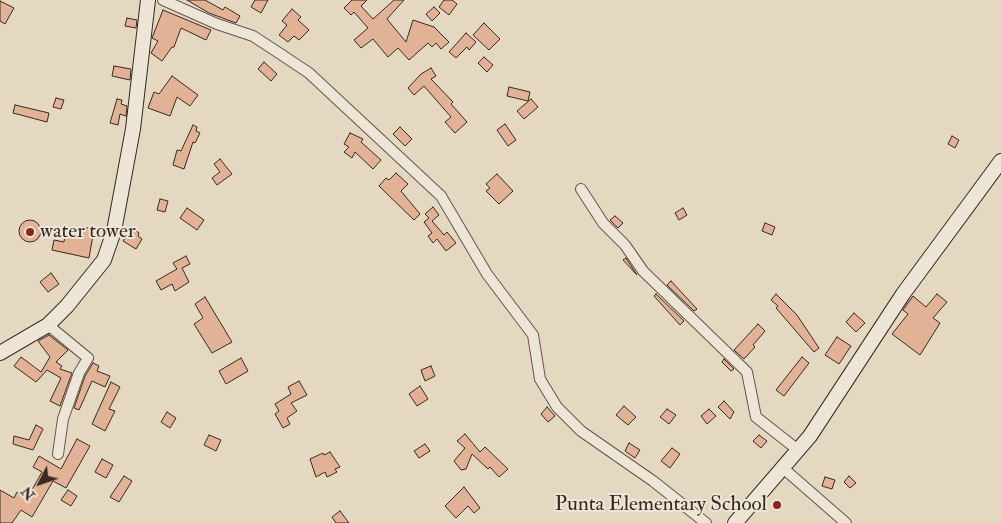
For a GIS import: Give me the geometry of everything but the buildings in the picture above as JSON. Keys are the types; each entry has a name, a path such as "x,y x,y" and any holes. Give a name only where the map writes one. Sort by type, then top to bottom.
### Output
{"street":[{"path":"0,353 48,325 67,306 104,260 114,231 133,129 148,0"},
{"path":"163,0 217,24 253,36 309,74 441,196 487,274 533,335 540,379 558,407 581,431 653,481 706,523"},
{"path":"736,523 810,436 903,294 1001,162"},
{"path":"581,189 603,223 625,244 643,271 746,372 756,417 798,450"},
{"path":"48,325 88,358 79,373 62,419 58,454"},
{"path":"782,468 846,523"}],"place":[{"name":"water tower","path":"30,232"},
{"name":"Punta Elementary School","path":"777,505"}]}
